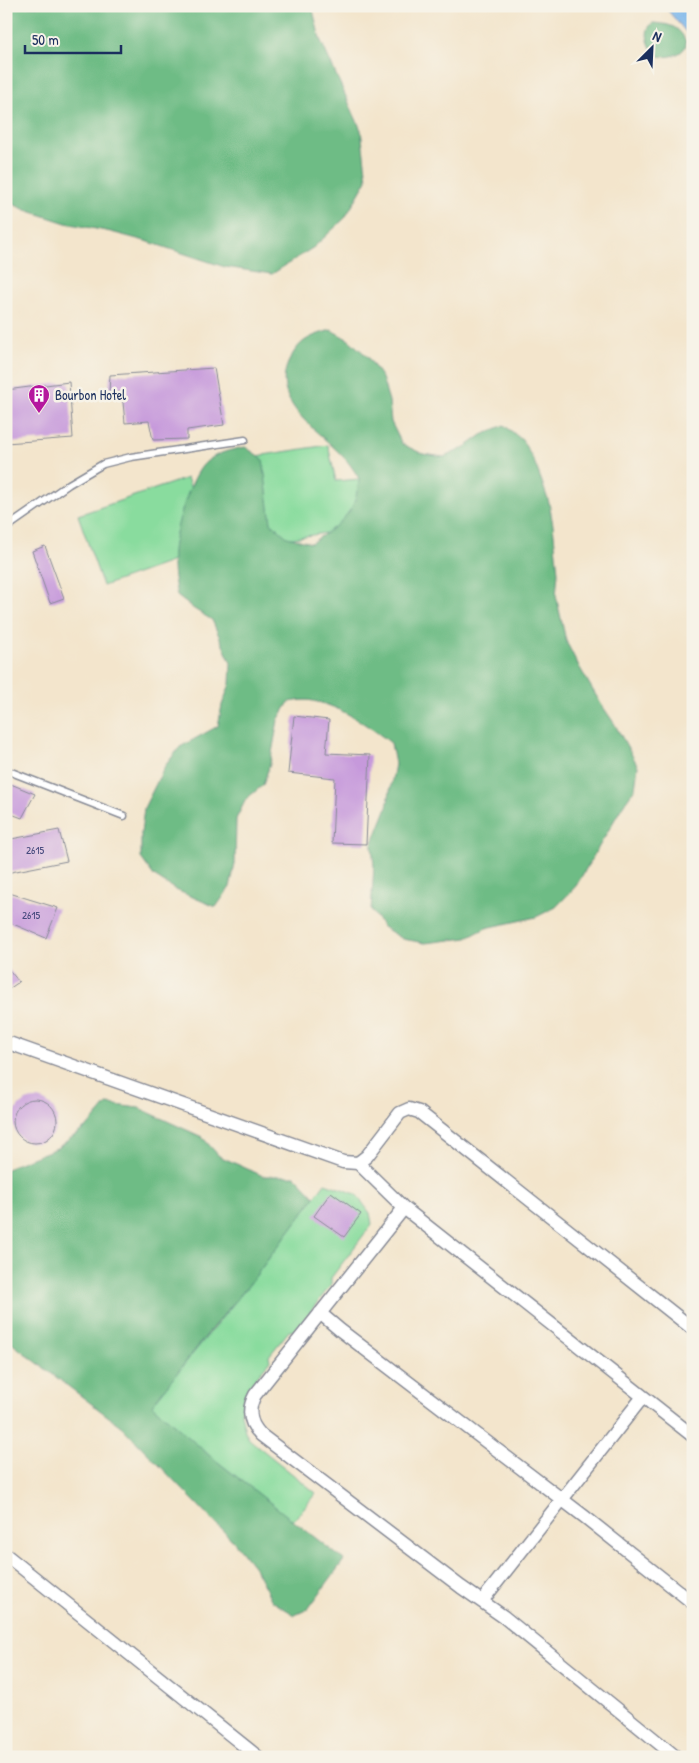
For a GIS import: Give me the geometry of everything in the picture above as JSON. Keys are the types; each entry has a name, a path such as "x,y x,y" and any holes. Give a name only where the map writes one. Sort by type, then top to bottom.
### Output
{"street":[{"path":"6,1042 328,1157 343,1162 358,1163 404,1208 642,1398 693,1436"},
{"path":"358,1163 367,1156 400,1113 409,1109 419,1112 693,1329"},
{"path":"404,1208 255,1395 250,1409 252,1423 260,1435 482,1601 676,1757"},
{"path":"320,1313 693,1603"},
{"path":"482,1601 642,1398"},
{"path":"6,1555 258,1757"}],"lane":[{"path":"6,528 69,484 103,464 131,457 245,440"},
{"path":"6,770 124,816"}],"green space":[{"path":"6,6 312,6 320,39 361,130 367,180 345,218 314,247 272,274 225,267 149,242 66,223 26,210 6,201"},
{"path":"653,23 667,25 678,30 686,42 684,49 677,54 669,56 657,56 654,54 647,34"},
{"path":"331,330 349,340 367,356 382,378 389,401 391,422 402,444 423,454 444,457 464,448 482,435 504,425 522,440 534,461 549,503 558,572 556,596 566,641 638,766 635,788 576,886 556,907 536,917 486,928 467,938 425,943 403,939 383,927 371,910 374,867 372,845 387,807 395,764 391,743 344,712 313,701 289,702 278,720 270,764 263,785 246,799 236,819 235,864 230,887 216,907 176,890 154,876 141,858 144,808 165,766 180,747 218,726 222,705 230,684 231,663 212,620 177,596 174,579 173,551 177,530 184,504 194,479 206,462 215,456 245,447 263,459 271,523 287,537 311,543 340,522 355,500 359,480 357,475 344,457 295,408 287,394 284,379 288,363 300,344 310,337"},
{"path":"328,445 336,481 383,477 391,523 273,541 257,456"},
{"path":"187,478 213,547 103,586 78,515"},
{"path":"107,1104 139,1108 202,1137 219,1156 263,1176 295,1176 315,1197 248,1286 152,1405 210,1456 344,1560 308,1609 295,1615 272,1601 256,1570 234,1542 122,1427 6,1339 6,1170 57,1148 88,1126"},
{"path":"325,1183 356,1194 370,1213 372,1224 331,1278 331,1285 295,1331 289,1331 269,1356 270,1361 248,1387 243,1400 241,1414 249,1439 316,1493 293,1521 210,1456 151,1405 248,1286"}],"water":[{"path":"664,6 693,6 693,40"}],"building":[{"path":"214,368 224,425 187,430 187,439 153,440 149,421 125,423 122,392 109,393 110,375"},
{"name":"Bourbon Hotel","path":"69,382 73,438 6,443 6,390"},
{"path":"45,546 64,598 50,603 32,551"},
{"path":"294,716 329,720 326,753 370,755 366,844 332,843 335,778 288,773"},
{"path":"6,782 35,794 22,818 6,812"},
{"path":"59,830 67,861 6,873 6,840"},
{"path":"6,892 58,908 46,938 6,921"},
{"path":"6,966 19,982 6,991"},
{"path":"31,1099 39,1099 51,1105 57,1121 51,1137 39,1143 31,1143 19,1137 13,1125 13,1117 19,1105"},
{"path":"331,1192 361,1214 344,1237 314,1216"}],"place":[{"name":"Bourbon Hotel","path":"39,414"}]}
